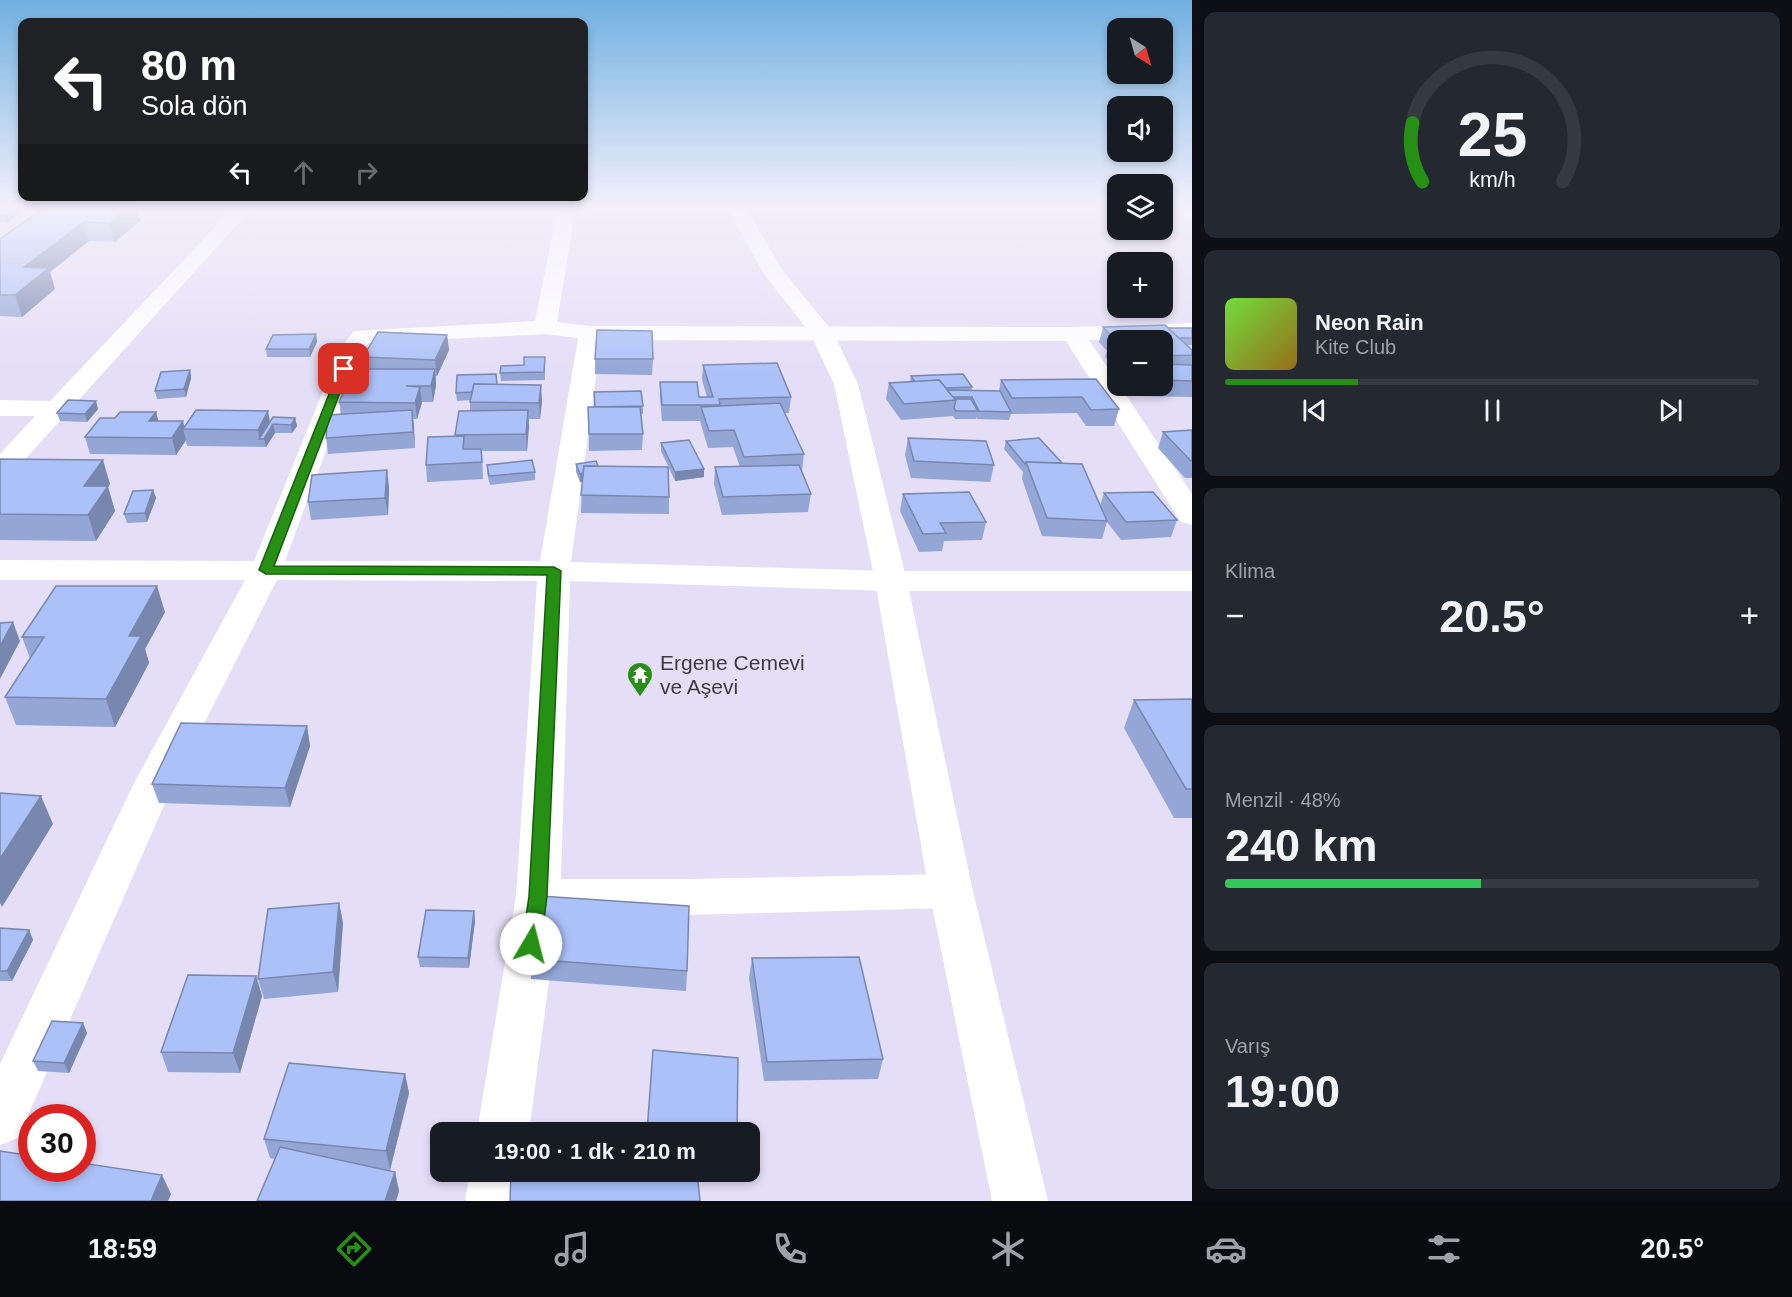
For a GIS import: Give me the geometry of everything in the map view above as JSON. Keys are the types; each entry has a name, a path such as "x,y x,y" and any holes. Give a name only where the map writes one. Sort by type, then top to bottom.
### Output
{"street":[{"path":"0,470 192,263"},
{"path":"545,327 557,263"},
{"path":"768,263 821,332 846,384 891,581 951,891 1020,1201"},
{"path":"0,1120 153,785 266,570 353,347 362,336 545,327 590,333 1073,334 1192,330"},
{"path":"504,1122 538,896 554,571 590,333"},
{"path":"1073,334 1192,516"},
{"path":"0,408 56,409"},
{"path":"0,570 554,571 891,581 1192,581"},
{"path":"538,896 683,897 951,891"},
{"path":"493,1201 496,1182"}],"building":[{"path":"0,263 29,263 24,267 49,268 15,295 0,295"},
{"path":"1165,325 1170,330 1107,331 1103,327"},
{"path":"1168,328 1192,328 1192,338 1179,338 1173,330"},
{"path":"597,330 652,331 653,359 595,359"},
{"path":"378,332 447,335 435,360 363,357"},
{"path":"1173,332 1192,350 1192,355 1173,356"},
{"path":"316,334 309,349 266,349 273,335"},
{"path":"524,357 545,357 544,372 500,373 501,366 524,365"},
{"path":"777,363 791,397 719,399 720,405 662,405 660,382 697,382 699,397 713,397 703,365"},
{"path":"1173,364 1192,365 1192,381 1173,380"},
{"path":"355,369 435,369 431,386 406,386 420,387 415,403 339,402 346,386 349,386"},
{"path":"190,370 184,389 155,391 161,372"},
{"path":"496,374 497,385 474,384 472,392 456,393 457,375"},
{"path":"963,374 972,387 946,388 939,380 915,382 911,376"},
{"path":"1096,379 1119,409 1091,410 1082,397 1012,398 1001,380"},
{"path":"939,380 956,400 904,404 889,383"},
{"path":"474,384 541,385 539,403 470,402"},
{"path":"947,390 1000,391 1011,412 979,411 972,397 953,397"},
{"path":"641,391 643,406 595,407 594,392"},
{"path":"955,399 971,399 978,411 956,411"},
{"path":"68,400 96,401 85,414 57,413"},
{"path":"780,403 804,454 744,457 734,430 709,431 701,407"},
{"path":"588,407 640,407 643,434 589,434"},
{"path":"196,410 268,411 258,430 183,429"},
{"path":"412,410 413,432 326,438 328,415"},
{"path":"528,410 526,434 455,435 459,411"},
{"path":"120,412 156,412 149,421 183,421 172,438 85,437 100,418 115,418"},
{"path":"273,417 295,418 291,425 273,424 264,439 259,439"},
{"path":"1192,430 1192,461 1191,461 1163,432"},
{"path":"464,436 463,449 481,449 482,462 426,465 428,437"},
{"path":"908,438 986,441 994,465 914,461"},
{"path":"1039,438 1062,463 1026,462 1025,464 1006,441"},
{"path":"689,440 704,469 675,472 661,443"},
{"path":"0,459 103,460 84,486 108,486 88,515 0,514"},
{"path":"532,460 535,472 489,476 487,465"},
{"path":"596,461 598,466 584,466 583,473 580,474 576,464"},
{"path":"1026,462 1082,464 1107,521 1047,518"},
{"path":"799,465 811,494 723,497 715,467"},
{"path":"584,466 668,467 669,497 581,495"},
{"path":"387,470 385,498 308,502 312,475"},
{"path":"153,490 145,513 124,514 133,491"},
{"path":"969,492 986,522 940,523 946,533 923,534 903,494"},
{"path":"1153,492 1177,520 1126,522 1104,493"},
{"path":"56,586 157,586 129,636 141,636 106,699 5,697 44,637 22,637"},
{"path":"13,622 0,646 0,623"},
{"path":"1192,699 1192,789 1186,789 1134,700"},
{"path":"181,723 307,726 285,788 152,784"},
{"path":"0,793 41,796 0,859"},
{"path":"540,896 689,906 687,971 530,959"},
{"path":"339,903 333,972 258,979 268,909"},
{"path":"426,910 474,911 468,958 418,957"},
{"path":"0,928 29,930 7,971 0,971"},
{"path":"859,957 883,1059 767,1062 752,958"},
{"path":"188,975 256,976 233,1053 161,1052"},
{"path":"52,1021 83,1023 64,1063 33,1061"},
{"path":"653,1050 738,1058 737,1122 648,1122"},
{"path":"289,1063 405,1074 386,1151 264,1139"},
{"path":"280,1147 395,1172 385,1201 257,1201"},
{"path":"0,1151 18,1154 18,1182 96,1182 96,1165 162,1175 151,1201 0,1201"},
{"path":"511,1182 698,1182 700,1201 510,1201"}],"place":[{"name":"Ergene Cemevi ve Aşevi","path":"640,698"}],"route":[{"path":"344,369 266,570 554,571 538,896 531,944"}]}
